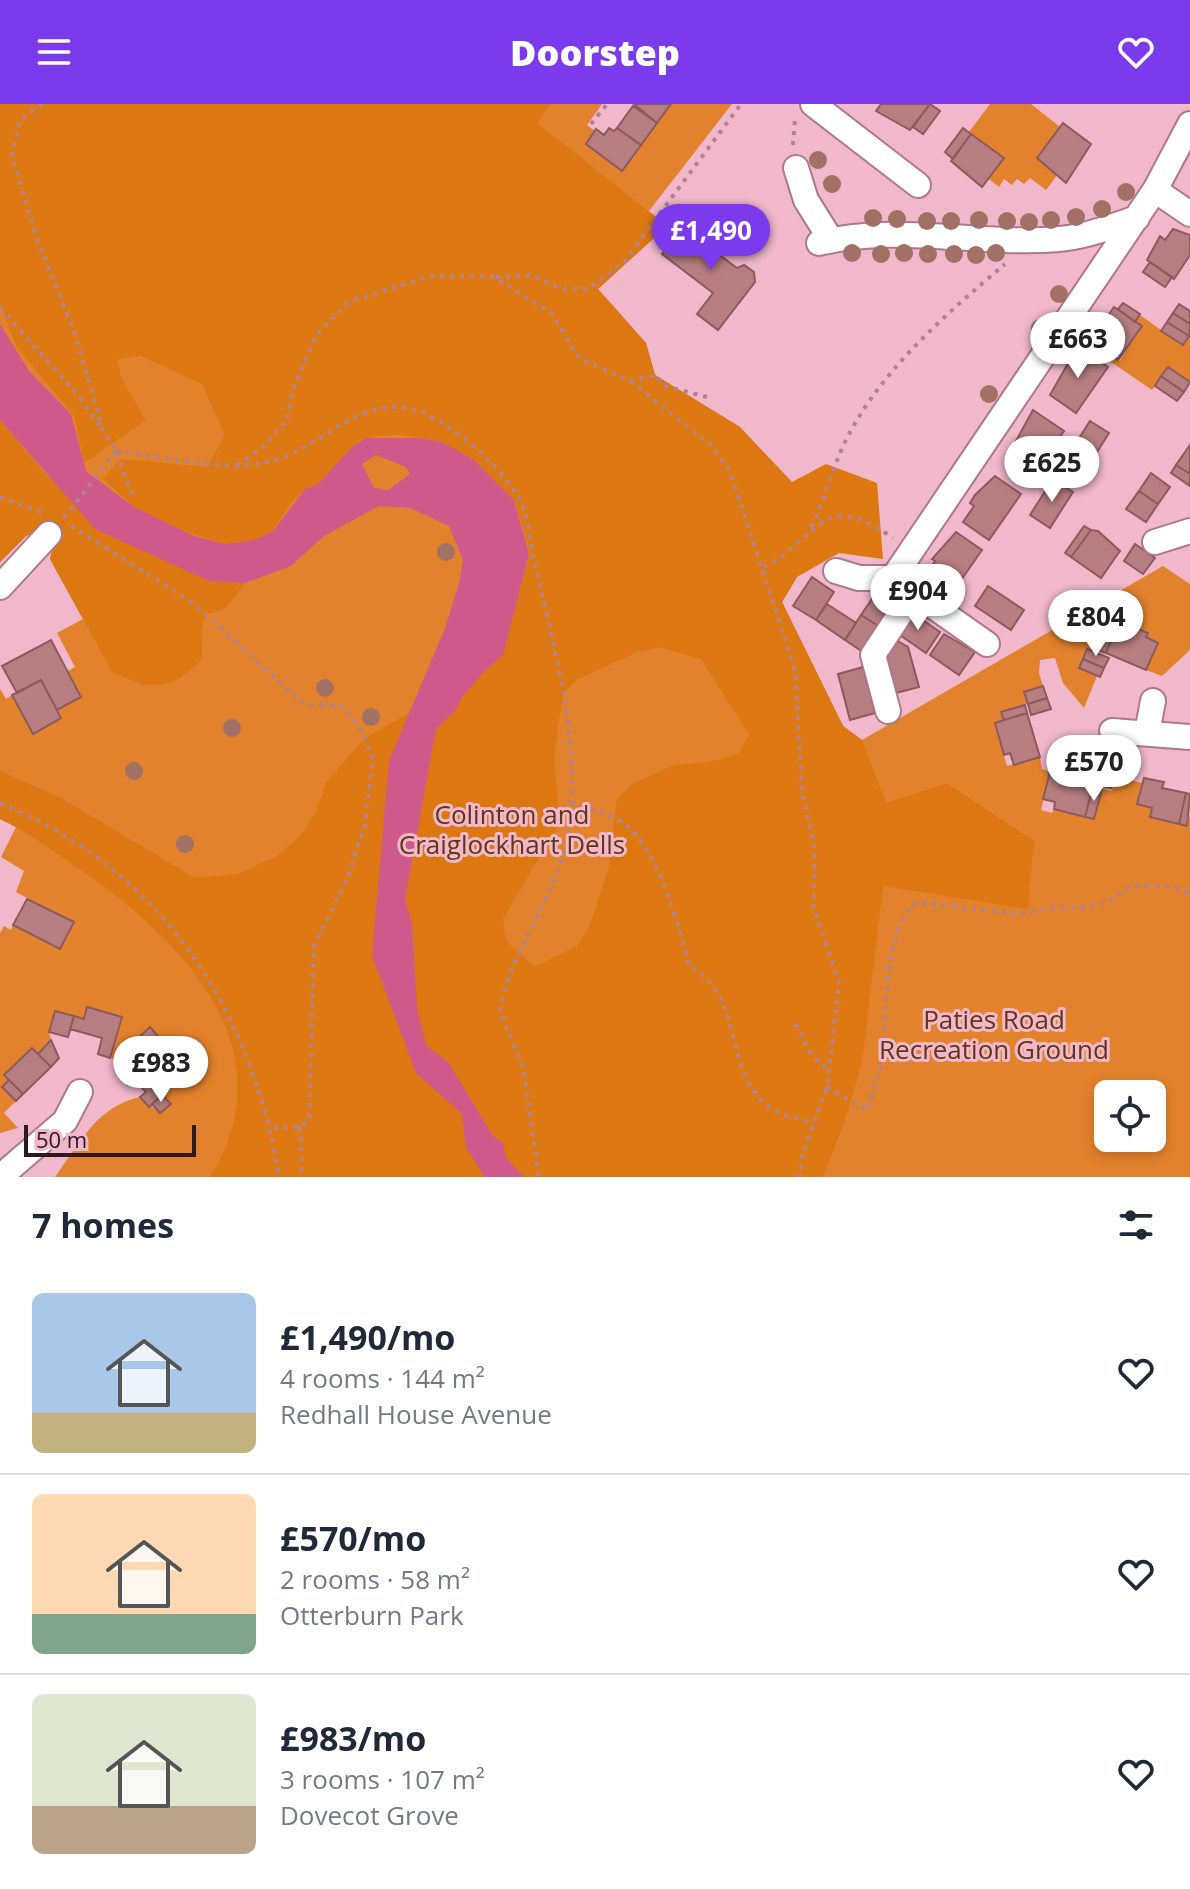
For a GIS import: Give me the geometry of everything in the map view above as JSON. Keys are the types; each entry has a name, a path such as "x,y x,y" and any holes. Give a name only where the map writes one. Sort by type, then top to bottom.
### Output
{"street":[{"path":"813,104 884,174 918,185"},
{"path":"893,578 1137,218 1190,124"},
{"path":"796,168 825,242 891,236 1061,239 1137,218"},
{"path":"1155,190 1190,214"},
{"path":"0,587 56,527"},
{"path":"1155,542 1190,531"},
{"path":"836,571 859,578 893,578 987,644"},
{"path":"888,711 873,655 914,593"},
{"path":"1147,733 1153,701"},
{"path":"1112,731 1190,737"},
{"path":"0,1177 65,1121 80,1092"}],"path":[{"path":"42,104 20,120 12,155 36,236 73,328 104,433"},
{"path":"591,124 607,104"},
{"path":"237,465 262,448 287,420 292,392 317,334 350,301 431,276 532,275 559,288 588,289 624,262 741,104"},
{"path":"796,168 793,134 797,104"},
{"path":"764,567 781,558 811,527 845,440 880,389 946,314 1029,239"},
{"path":"494,277 552,314 575,352 585,361 630,381 695,429 711,445 728,469 764,567 774,612 795,670 802,793 814,839 813,905 839,982 827,1087 799,1177"},
{"path":"0,308 77,394 116,451 134,500"},
{"path":"630,381 655,375 665,386 707,397"},
{"path":"116,451 237,465 268,462 324,438 346,420 399,407 427,414 476,447 520,498 563,682 571,803 568,834 555,878 513,973 500,1011 523,1068 539,1177"},
{"path":"116,451 56,527 193,603 304,704 342,706 358,724 373,759 365,824 347,879 314,946 309,1119 300,1127 271,1128"},
{"path":"811,527 841,518 866,519 912,551"},
{"path":"0,803 29,815 95,857 156,910 181,939 225,1005 247,1052 271,1128 279,1177"},
{"path":"571,803 624,824 636,837 666,893 690,967 702,973 721,993 730,1036 750,1088 778,1112 814,1123"},
{"path":"827,1087 867,1111 882,1059 889,969 903,919 911,906 921,903 1018,914 1055,907 1098,905 1131,886 1165,886 1190,892"},
{"path":"795,1024 810,1052 829,1072"},
{"path":"300,1127 302,1177"}],"green space":[{"name":"Colinton and Craiglockhart Dells","path":"0,104 602,104 587,125 595,131 586,144 622,170 671,104 732,104 649,211 667,226 598,289 646,343 655,375 740,427 797,577 782,602 843,726 862,740 1163,566 1190,584 1190,650 1162,676 1146,670 1158,643 1146,637 1147,633 1120,621 1116,629 1107,626 1096,653 1079,668 1097,676 1084,708 1063,683 1055,658 1040,660 1039,673 1043,686 1024,692 1028,704 1001,712 1004,720 995,724 1007,766 1040,757 1042,769 1050,772 1041,810 1052,813 1054,809 1094,819 1102,789 1112,791 1114,776 1142,783 1137,803 1152,808 1150,817 1187,826 1190,815 1190,1177 55,1177 90,1128 112,1109 140,1097 160,1113 170,1104 162,1095 178,1080 148,1047 159,1038 151,1028 114,1059 110,1058 122,1017 88,1007 84,1019 56,1011 49,1032 51,1040 38,1054 31,1048 5,1075 9,1080 2,1087 16,1101 4,1113 18,1128 0,1133 0,933 4,926 11,930 13,925 60,949 74,923 16,892 24,871 1,857 16,827 0,819 0,689 6,699 12,695 33,733 61,719 57,710 81,697 68,671 75,667 57,633 83,619 50,559 53,546 38,532 26,536 0,562","holes":["948,783 1034,840 884,885"]},
{"name":"Colinton and Craiglockhart Dells","path":"0,104 551,104 537,123 667,226 598,289 646,343 655,375 740,427 792,482 826,464 877,483 883,559 839,553 797,577 782,602 843,726 862,740 886,803 948,783 1034,840 1028,909 883,886 862,1063 843,1126 823,1177 210,1177 232,1129 238,1083 230,1039 211,998 183,959 149,924 72,864 0,819 0,771 61,798 195,878 238,874 277,856 300,836 317,810 327,781 364,739 409,713 509,631 530,553 515,501 473,461 442,442 403,435 375,436 358,441 318,484 304,490 293,501 272,531 255,540 225,544 167,526 134,507 103,479 121,459 207,467 225,435 202,384 141,356 118,359 121,378 146,420 84,463 74,416 16,346 0,303","holes":["658,647 701,659 749,735 739,753 719,760 672,766 632,784 617,799 609,866 589,928 577,946 534,967 506,941 503,919 560,822 554,759 563,693 578,679 637,652"]},
{"path":"990,104 1031,104 1060,127 1037,158 1058,174 1046,190 1030,178 1024,184 1017,179 1012,185 1004,179 999,187 989,179 1003,158 969,132"},
{"path":"1140,315 1182,345 1190,334 1190,382 1168,367 1152,390 1095,351 1099,344 1120,361 1141,326 1135,322"},
{"path":"0,420 46,475 66,492 209,581 245,583 226,608 206,615 202,626 201,661 180,678 163,685 144,685 112,672 50,559 53,546 38,532 26,536 0,562"}],"shaded area":[{"path":"0,324 29,371 71,414 86,471 134,507 194,536 225,544 255,540 273,531 305,489 318,484 353,446 366,438 420,438 442,442 474,460 514,500 529,554 503,655 484,672 463,696 455,711 436,729 405,900 412,923 417,1008 426,1045 448,1062 493,1136 503,1143 506,1158 524,1177 485,1177 466,1148 462,1114 416,1073 372,956 389,761 445,628 459,583 463,560 449,526 410,508 379,506 324,536 291,566 245,583 209,581 95,529 0,420","holes":["376,455 406,467 410,474 388,490 374,488 362,464"]}],"building":[{"path":"634,104 671,104 657,123"},
{"path":"881,104 930,104 910,130 876,111"},
{"path":"930,104 940,111 923,134 913,127"},
{"path":"633,106 657,123 641,145 617,128"},
{"path":"1063,123 1091,144 1066,183 1037,158"},
{"path":"609,128 614,131 617,128 641,145 622,171 586,144 596,129 604,135"},
{"path":"963,128 971,134 953,159 945,152"},
{"path":"971,134 1004,158 982,187 951,161"},
{"path":"683,226 697,237 701,231 705,235 714,228 726,236 721,256 737,268 744,265 754,272 755,282 718,330 697,314 713,293 662,254"},
{"path":"1173,229 1190,235 1190,255 1174,279 1147,260 1160,236 1165,240"},
{"path":"1150,262 1172,277 1165,287 1143,272"},
{"path":"1123,303 1140,314 1135,322 1118,309"},
{"path":"1179,304 1190,311 1190,324 1173,313"},
{"path":"1114,307 1142,326 1118,360 1092,339"},
{"path":"1173,313 1190,324 1189,336 1167,322"},
{"path":"1167,322 1189,336 1183,345 1161,331"},
{"path":"1078,346 1108,367 1076,413 1050,395"},
{"path":"1168,367 1190,382 1184,392 1161,376"},
{"path":"1161,376 1184,392 1177,401 1155,386"},
{"path":"1033,410 1064,431 1032,477 1006,459"},
{"path":"1090,421 1109,433 1097,452 1078,440"},
{"path":"1190,445 1190,474 1176,465"},
{"path":"1176,465 1190,474 1190,486 1171,473"},
{"path":"1151,473 1170,487 1158,504 1139,491"},
{"path":"995,476 1021,494 989,540 963,522 974,506 970,503 975,495"},
{"path":"1053,479 1073,492 1050,528 1030,515"},
{"path":"1139,491 1158,504 1146,522 1126,509"},
{"path":"1084,526 1091,530 1071,557 1065,553"},
{"path":"1091,530 1098,531 1120,551 1101,578 1071,557"},
{"path":"956,532 982,550 950,596 920,578 924,571 927,573 935,561 932,559"},
{"path":"1135,544 1155,558 1143,574 1124,561"},
{"path":"812,577 834,592 816,620 793,606"},
{"path":"988,586 1024,610 1011,630 975,606"},
{"path":"878,590 896,603 880,627 861,615"},
{"path":"827,604 856,623 845,640 816,620"},
{"path":"911,612 940,632 926,653 897,633"},
{"path":"861,615 880,627 863,652 845,640"},
{"path":"1119,621 1148,633 1146,637 1158,643 1146,670 1106,653"},
{"path":"1107,625 1116,629 1106,653 1097,650"},
{"path":"944,634 975,652 959,675 930,655"},
{"path":"894,639 908,647 919,687 892,694 881,655"},
{"path":"51,640 81,697 57,710 41,680 17,693 2,666"},
{"path":"1087,649 1109,658 1104,668 1083,659"},
{"path":"1083,659 1104,668 1100,677 1079,668"},
{"path":"863,667 875,713 850,720 838,674"},
{"path":"41,680 61,718 33,734 12,695"},
{"path":"1043,686 1047,698 1028,704 1024,692"},
{"path":"1047,698 1051,709 1031,715 1028,704"},
{"path":"1025,705 1027,713 1004,720 1001,712"},
{"path":"1027,713 1040,757 1014,765 1010,753 1004,755 995,723"},
{"path":"1098,759 1117,764 1114,776 1095,771"},
{"path":"1095,771 1114,776 1111,788 1092,784"},
{"path":"1050,772 1093,787 1085,817 1054,809 1055,802 1043,799"},
{"path":"1144,778 1164,782 1162,788 1186,793 1179,824 1150,817 1152,808 1137,804"},
{"path":"1093,787 1102,789 1094,819 1085,817"},
{"path":"1186,793 1190,794 1187,826 1179,824"},
{"path":"27,899 74,922 60,949 13,925"},
{"path":"87,1007 122,1017 110,1058 98,1054 102,1038 70,1029 74,1016 84,1019"},
{"path":"55,1011 74,1016 68,1037 49,1032"},
{"path":"150,1027 159,1038 145,1050 136,1040"},
{"path":"51,1040 59,1058 51,1067 38,1054"},
{"path":"32,1048 51,1067 23,1094 4,1075"},
{"path":"149,1049 178,1081 149,1107 140,1097 146,1092 134,1079 128,1085 120,1075"},
{"path":"9,1080 23,1094 16,1101 2,1087"},
{"path":"162,1095 171,1104 160,1113 152,1104"}],"park label":[{"name":"Paties Road Recreation Ground","path":"994,1035"}]}
